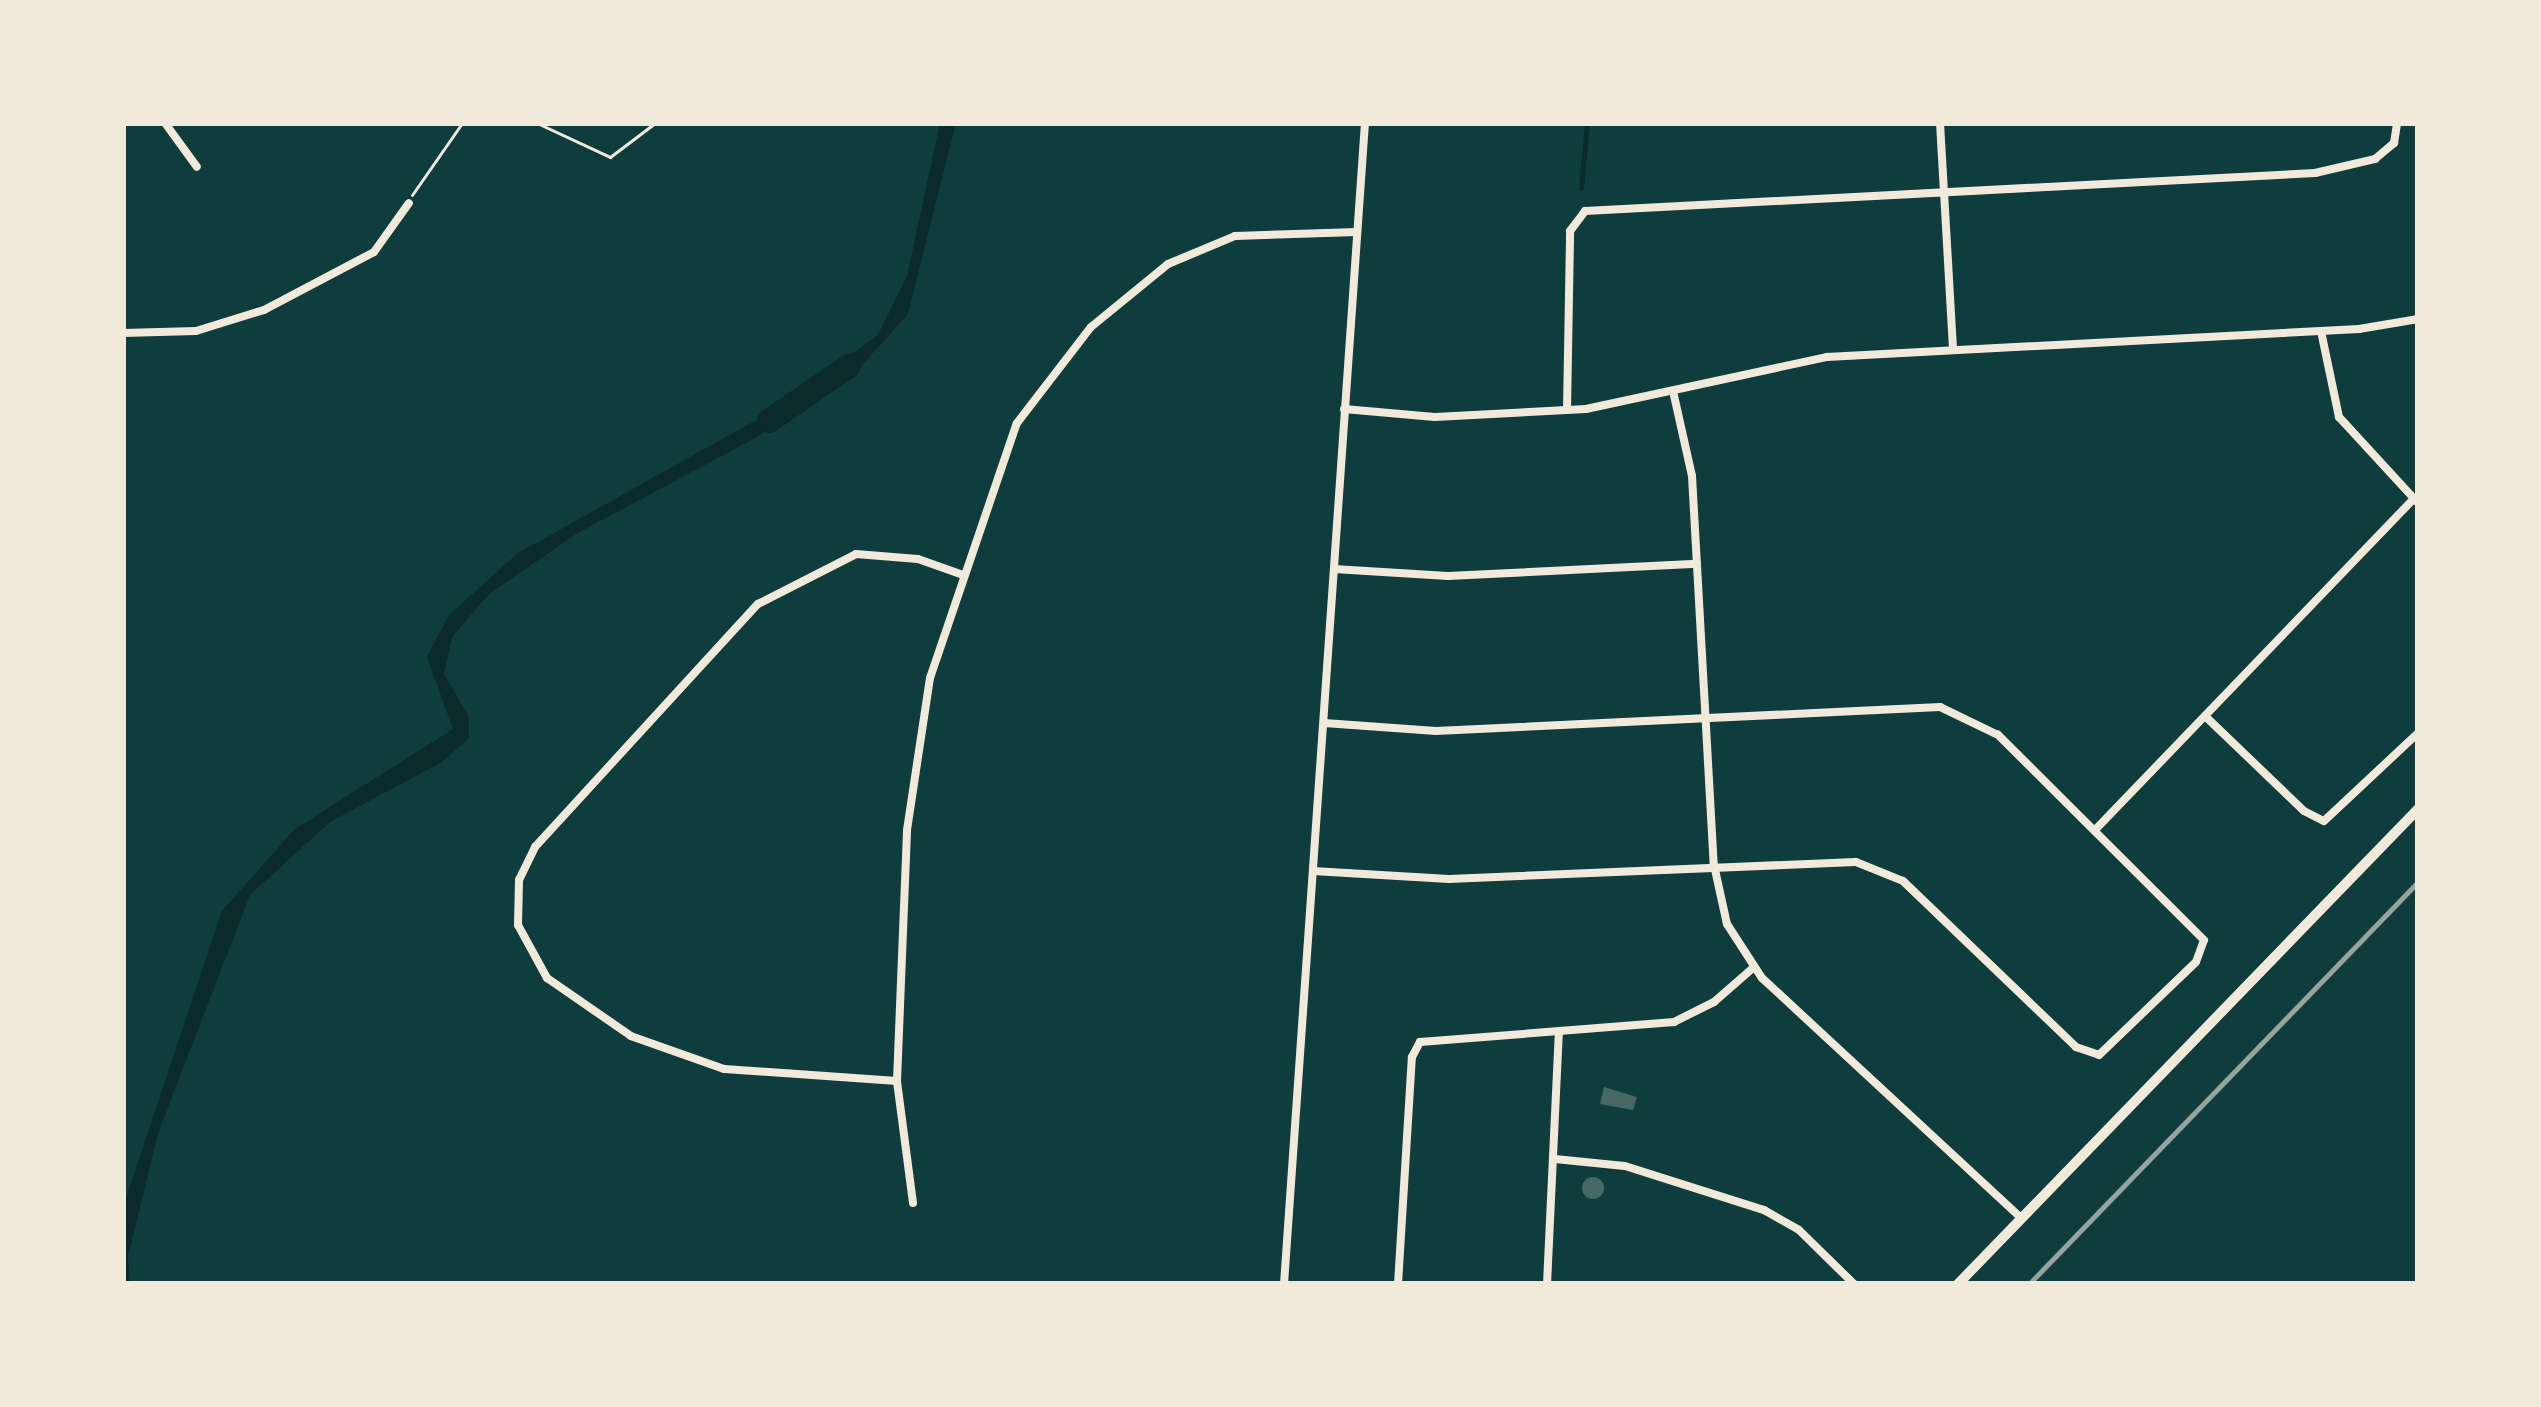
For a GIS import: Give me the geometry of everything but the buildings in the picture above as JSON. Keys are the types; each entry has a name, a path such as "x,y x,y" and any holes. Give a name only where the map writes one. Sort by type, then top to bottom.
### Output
{"main road":[{"path":"1958,1284 2418,808"}],"street":[{"path":"165,123 197,166"},
{"path":"1284,1284 1365,123"},
{"path":"1940,123 1953,350"},
{"path":"1568,410 1570,231 1585,212 2343,170 2385,152 2397,123"},
{"path":"123,333 196,331 264,310 374,252 409,203"},
{"path":"913,1203 897,1081 907,830 930,678 1017,423 1048,375 1117,303 1168,264 1235,236 1358,232"},
{"path":"1344,410 1435,417 1568,410 1827,357 2321,332 2418,319"},
{"path":"2095,830 2416,501 2339,417 2321,332"},
{"path":"1673,391 1691,465 1714,865 1726,924 1753,968 2021,1218"},
{"path":"897,1081 724,1069 631,1036 547,977 518,925 519,880 536,847 758,604 856,554 906,556 962,575"},
{"path":"1334,569 1448,576 1697,564"},
{"path":"1313,871 1449,879 1829,859 1884,871 2076,1047 2099,1055 2196,962 2204,940 1998,735 1940,707 1436,730 1324,723"},
{"path":"2205,716 2304,812 2324,821 2418,733"},
{"path":"1398,1284 1414,1051 1429,1039 1673,1022 1714,1002 1753,968"},
{"path":"1547,1284 1559,1031"},
{"path":"1556,1159 1625,1166 1764,1210 1798,1230 1854,1284"}],"path":[{"path":"409,203 462,123"},
{"path":"537,123 610,157 655,123"}],"water":[{"path":"940,123 956,123 908,314 862,365 757,437 576,534 489,594 452,637 444,674 469,717 469,738 442,762 330,822 250,895 158,1133 128,1257 130,1284 123,1284 123,1207 222,911 295,829 453,729 427,657 449,615 518,553 769,413 878,335 907,276"}],"waterway":[{"path":"1581,188 1587,123"},
{"path":"769,421 849,366"}],"railway":[{"path":"2029,1284 2418,882"}]}
